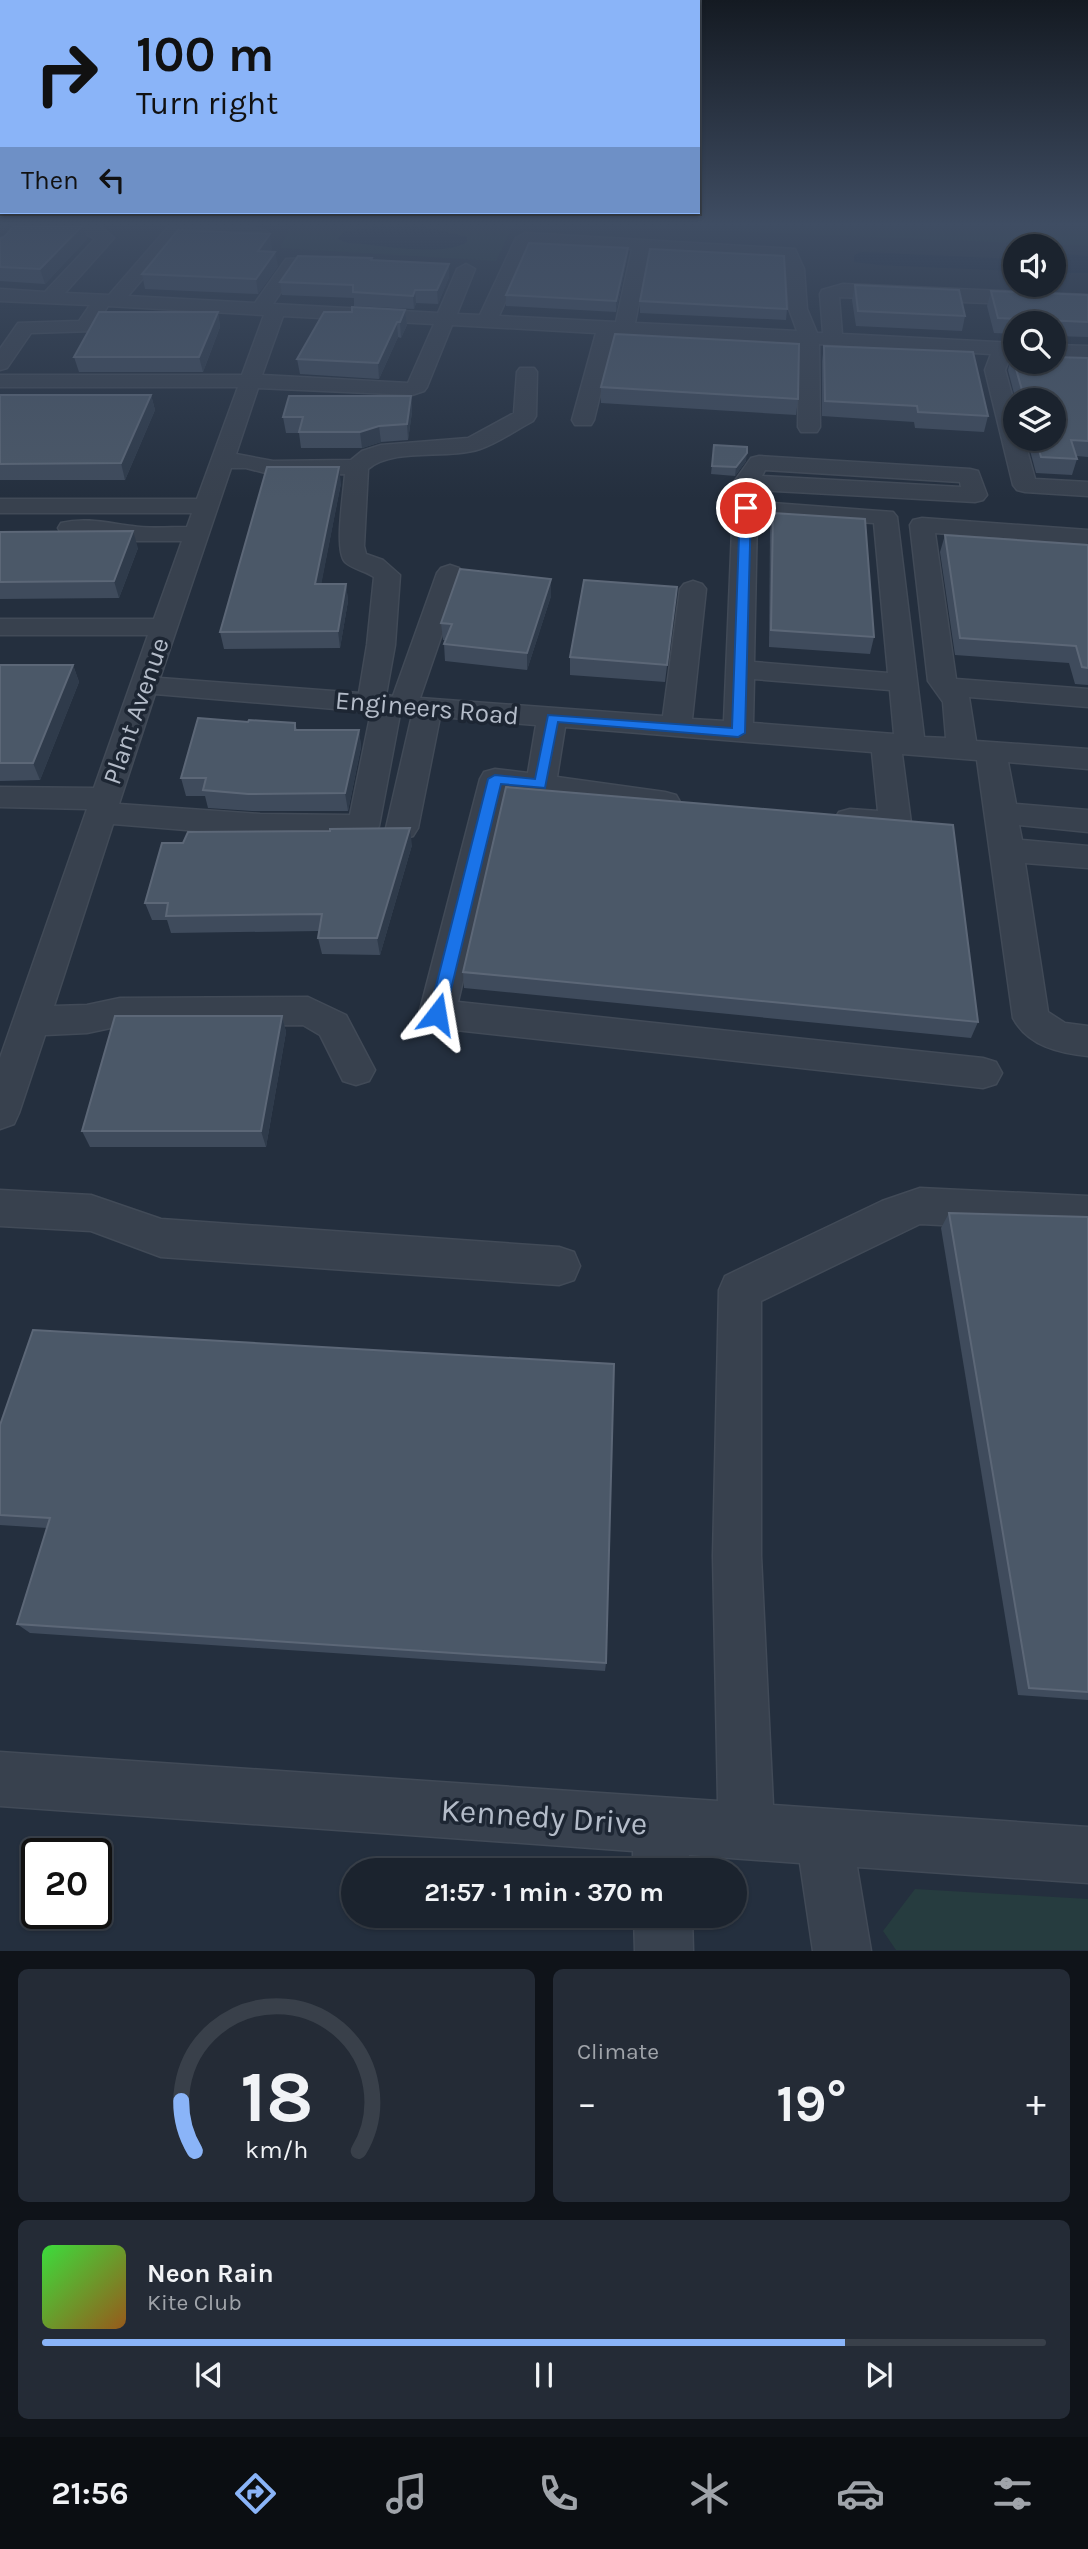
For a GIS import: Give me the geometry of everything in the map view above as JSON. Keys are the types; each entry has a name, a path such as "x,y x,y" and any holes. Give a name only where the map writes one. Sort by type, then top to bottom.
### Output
{"street":[{"path":"56,381 85,327 94,317"},
{"name":"Plant Avenue","path":"3,1093 31,1021 160,638 248,388 265,317"},
{"path":"412,317 1003,349"},
{"path":"487,321 489,317"},
{"path":"583,420 619,317"},
{"path":"801,317 809,338 809,427"},
{"path":"831,317 833,339"},
{"path":"0,381 248,388 406,389 417,387 447,319"},
{"path":"0,364 24,327 85,327"},
{"path":"1066,351 1088,352"},
{"path":"1003,358 995,370 1025,485 1088,489"},
{"path":"222,461 246,461 273,468 357,467 370,456 381,452 474,444 525,416 527,372"},
{"path":"0,400 83,400 118,394 248,388"},
{"path":"738,733 746,495 759,463 970,476 975,495 746,495"},
{"path":"357,467 352,547 355,558 374,565 387,575 381,645 397,705 402,828"},
{"path":"746,495 885,517 903,683 895,823 825,818"},
{"path":"0,506 206,506"},
{"path":"1088,537 922,525 942,681 957,701 1002,814 1031,1018 1044,1032 1068,1040 1088,1041"},
{"path":"0,528 106,528 134,534 196,534"},
{"path":"0,797 260,825 363,826 397,705 450,573"},
{"path":"676,728 693,589"},
{"path":"0,626 160,638"},
{"path":"0,651 160,638"},
{"path":"740,669 903,683"},
{"name":"Engineers Road","path":"144,685 1088,759"},
{"path":"948,687 1088,698"},
{"path":"541,785 552,718"},
{"path":"687,805 495,779 437,1014 983,1073"},
{"path":"1002,814 1088,821"},
{"path":"1007,850 1088,857"},
{"path":"31,1021 87,1019 120,1012 308,1012 333,1025 356,1070"},
{"path":"746,1830 737,1556 740,1290 896,1214 920,1206 1088,1214"},
{"path":"0,1208 90,1213 161,1238 559,1266"},
{"name":"Kennedy Drive","path":"0,1779 660,1848 746,1830 1088,1855"},
{"path":"824,1836 842,1951"},
{"path":"663,1928 664,1951"}],"green space":[{"path":"915,1889 1088,1899 1088,1950 896,1950 883,1931"}],"building":[{"path":"96,317 216,317 199,357 74,357"},
{"path":"321,317 402,317 397,322 378,363 297,359"},
{"path":"1066,317 1088,317 1088,322 1066,321"},
{"path":"615,334 799,344 798,399 601,387"},
{"path":"824,346 973,352 988,416 918,412 917,406 825,401"},
{"path":"1066,357 1088,358 1088,441 1071,440 1077,459 1041,457 1039,451 1066,451 1066,388 1021,388 1017,374 1066,374"},
{"path":"0,395 151,395 121,463 0,464"},
{"path":"289,396 411,396 407,424 379,426 360,432 299,432 303,417 283,417"},
{"path":"714,445 747,447 747,453 736,467 712,466"},
{"path":"267,467 339,467 315,584 346,584 338,631 220,632"},
{"path":"773,513 865,519 874,637 771,630"},
{"path":"133,531 114,581 0,582 0,532"},
{"path":"945,535 1088,545 1088,668 1082,667 1076,646 960,638"},
{"path":"460,569 551,579 527,653 444,644 452,624 441,623"},
{"path":"584,580 677,587 667,665 570,657"},
{"path":"0,665 73,665 33,763 0,763"},
{"path":"198,718 295,723 295,730 359,730 345,793 248,794 203,790 206,778 181,778"},
{"path":"506,787 953,825 978,1022 463,972"},
{"path":"410,828 377,938 318,938 322,914 166,916 168,903 145,903 162,843 183,843 188,832"},
{"path":"115,1016 282,1016 261,1131 82,1131"},
{"path":"949,1213 1088,1217 1088,1692 1029,1688"},
{"path":"33,1330 614,1364 606,1663 17,1624 50,1518 0,1515 0,1425"}],"route":[{"path":"437,1014 495,779 541,785 552,718 738,733 746,508"}]}
